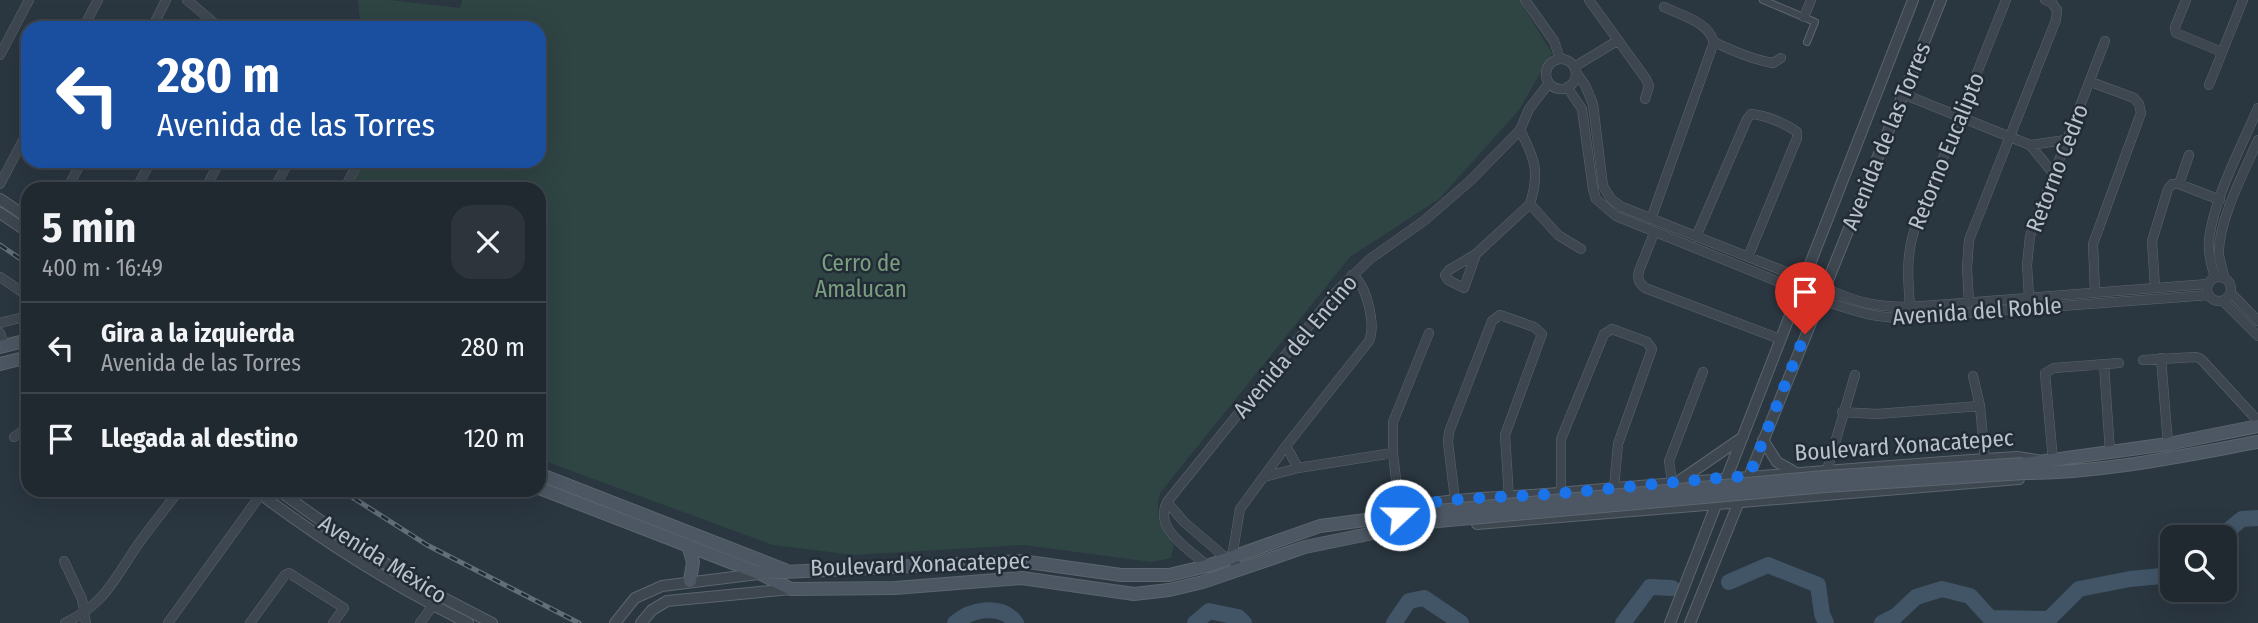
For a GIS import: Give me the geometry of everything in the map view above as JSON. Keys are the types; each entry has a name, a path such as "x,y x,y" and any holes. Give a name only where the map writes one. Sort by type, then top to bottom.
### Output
{"main road":[{"path":"2,342 21,341"},
{"path":"0,364 21,359"},
{"name":"Boulevard Xonacatepec","path":"546,477 790,572 1021,561 1121,575 1169,575 1208,566 1320,526 1397,517 1427,517 1826,486 2024,468 2258,426"},
{"name":"Boulevard Xonacatepec","path":"2048,464 2170,458 2258,442"},
{"name":"Boulevard Xonacatepec","path":"546,491 761,573 791,589 895,588 1022,578 1134,594 1169,590 1239,570 1397,517"},
{"path":"688,545 694,562 690,581"},
{"path":"761,573 790,572 815,588"}],"street":[{"path":"0,55 30,0"},
{"path":"87,21 98,0"},
{"path":"156,21 166,0"},
{"path":"187,0 212,21"},
{"path":"1525,0 1554,41 1560,59"},
{"path":"1589,0 1648,82 1645,99"},
{"path":"1763,0 1815,22 1807,43"},
{"path":"1804,17 1811,0"},
{"name":"Avenida de las Torres","path":"1670,623 1913,0"},
{"name":"Avenida de las Torres","path":"1690,623 1941,0"},
{"name":"Retorno Eucalipto","path":"1910,307 1910,244 2006,0"},
{"path":"1969,302 1969,240 2056,19 2057,10 2052,3 2045,0"},
{"path":"2186,0 2175,27 2176,33 2222,52"},
{"path":"2209,85 2243,0"},
{"path":"1651,219 1714,42 1711,32 1702,24 1664,7"},
{"path":"1575,70 1617,41"},
{"name":"Retorno Cedro","path":"2029,297 2027,249 2053,173 2105,41"},
{"path":"1714,42 1763,62 1773,63 1781,58"},
{"path":"1560,59 1565,59 1575,70 1574,81 1567,88 1561,89 1549,83 1546,71 1549,65 1560,59"},
{"name":"Avenida del Roble","path":"1575,70 1585,85 1592,104 1604,186 1611,199 1622,207 1748,257 1801,284 1808,298 1863,314 1901,318 2209,295"},
{"path":"2091,82 2134,98 2139,104 2140,113 2093,244 2095,292"},
{"name":"Avenida del Encino","path":"1167,502 1352,275 1452,199 1520,130 1530,108 1549,83"},
{"name":"Avenida del Roble","path":"1567,88 1582,108 1596,199 1616,216 1654,233 1801,284 1815,281 1824,288 1872,306 1910,307 2155,287 2215,279"},
{"path":"1903,94 2030,145 2053,173"},
{"path":"2215,279 2209,257 2209,240 2220,200 2258,108"},
{"path":"1696,237 1751,114 1781,123 1797,132 1797,138 1748,257"},
{"path":"1476,254 1464,288 1448,280 1446,275 1449,270 1476,254 1530,204 1535,189 1536,165 1520,130"},
{"path":"2030,145 2066,140"},
{"path":"2258,140 2230,209 2209,295 2213,299 2223,301 2258,336"},
{"path":"0,184 21,144"},
{"path":"2179,184 2189,155"},
{"path":"2155,287 2152,241 2168,189 2172,184 2179,184 2220,200"},
{"path":"0,199 21,213"},
{"path":"1530,204 1558,235 1581,249"},
{"path":"0,213 21,227"},
{"path":"1654,233 1639,271 1640,284 1780,339"},
{"path":"1229,558 1240,509 1369,341 1373,332 1362,285 1352,275"},
{"path":"0,277 21,291"},
{"path":"2215,279 2229,281 2231,293 2258,320"},
{"path":"2223,301 2231,293"},
{"path":"1455,500 1449,432 1492,321 1500,315 1534,327 1542,334 1505,435 1509,498"},
{"path":"0,323 21,318"},
{"path":"1561,493 1561,439 1607,330 1617,330 1651,345 1651,354 1618,444 1614,488"},
{"path":"1397,517 1393,422 1429,333"},
{"path":"2143,360 2189,355 2201,359 2258,421"},
{"path":"2161,358 2168,443"},
{"path":"2048,464 2045,373 2054,368 2119,363"},
{"path":"2104,364 2110,452"},
{"path":"1680,481 1669,461 1703,372"},
{"path":"1826,470 1855,375"},
{"path":"1973,376 1980,406 1985,459"},
{"path":"1842,412 1877,414 1980,406"},
{"path":"14,437 21,432"},
{"path":"1680,481 1743,437"},
{"path":"1763,440 1777,462 1795,472"},
{"path":"1286,446 1298,468"},
{"path":"1264,477 1298,468 1393,453"},
{"name":"Boulevard Xonacatepec","path":"1397,517 1455,500 1509,498 1728,477 2017,457 2048,464"},
{"name":"Boulevard Xonacatepec","path":"1397,517 1413,529 2029,478 2048,464"},
{"path":"1770,474 1761,487 1763,493 1771,499"},
{"path":"1680,481 1697,484 1701,491 1700,498 1692,505"},
{"path":"1536,495 1538,518"},
{"path":"65,623 85,618 107,593 174,497"},
{"path":"168,623 256,497"},
{"name":"Avenida México","path":"268,497 350,555 437,601 492,623"},
{"name":"Avenida México","path":"288,497 468,623"},
{"path":"1208,566 1176,540 1164,520 1163,510 1167,502 1184,522 1229,558 1239,570"},
{"path":"64,561 82,599 85,618"},
{"path":"250,623 289,572 344,608 333,623"},
{"path":"615,623 635,598 662,586 761,573"},
{"path":"641,623 652,610 667,601 791,589"},
{"path":"420,623 437,601"},
{"path":"1679,603 1694,609"}],"green space":[{"name":"Cerro de Amalucan","path":"358,0 390,0 460,8 462,0 1519,0 1552,53 1519,110 1439,199 1350,257 1160,493 1158,515 1162,527 1174,545 1171,558 1151,562 1024,545 854,555 773,545 546,462 546,182 352,182 359,168 546,168 546,21 360,21"}],"waterway":[{"path":"2235,525 2242,519 2258,518"},
{"path":"1729,582 1768,565 1818,585 1826,623"},
{"path":"1882,623 1896,616 1916,597 1942,589 1970,596 1990,618 2049,619 2079,589 2160,576"},
{"path":"1623,623 1650,587 1672,588"},
{"path":"1394,623 1409,601 1424,598 1461,623"},
{"path":"955,623 969,614 986,610 1003,613 1016,623"},
{"path":"1195,623 1209,611 1238,617 1244,623"}],"railway":[{"path":"0,245 21,259"},
{"path":"352,497 427,545 579,623"}],"route":[{"path":"1400,515 1399,510 1409,507 1455,500 1509,498 1749,476 1805,334"}]}
